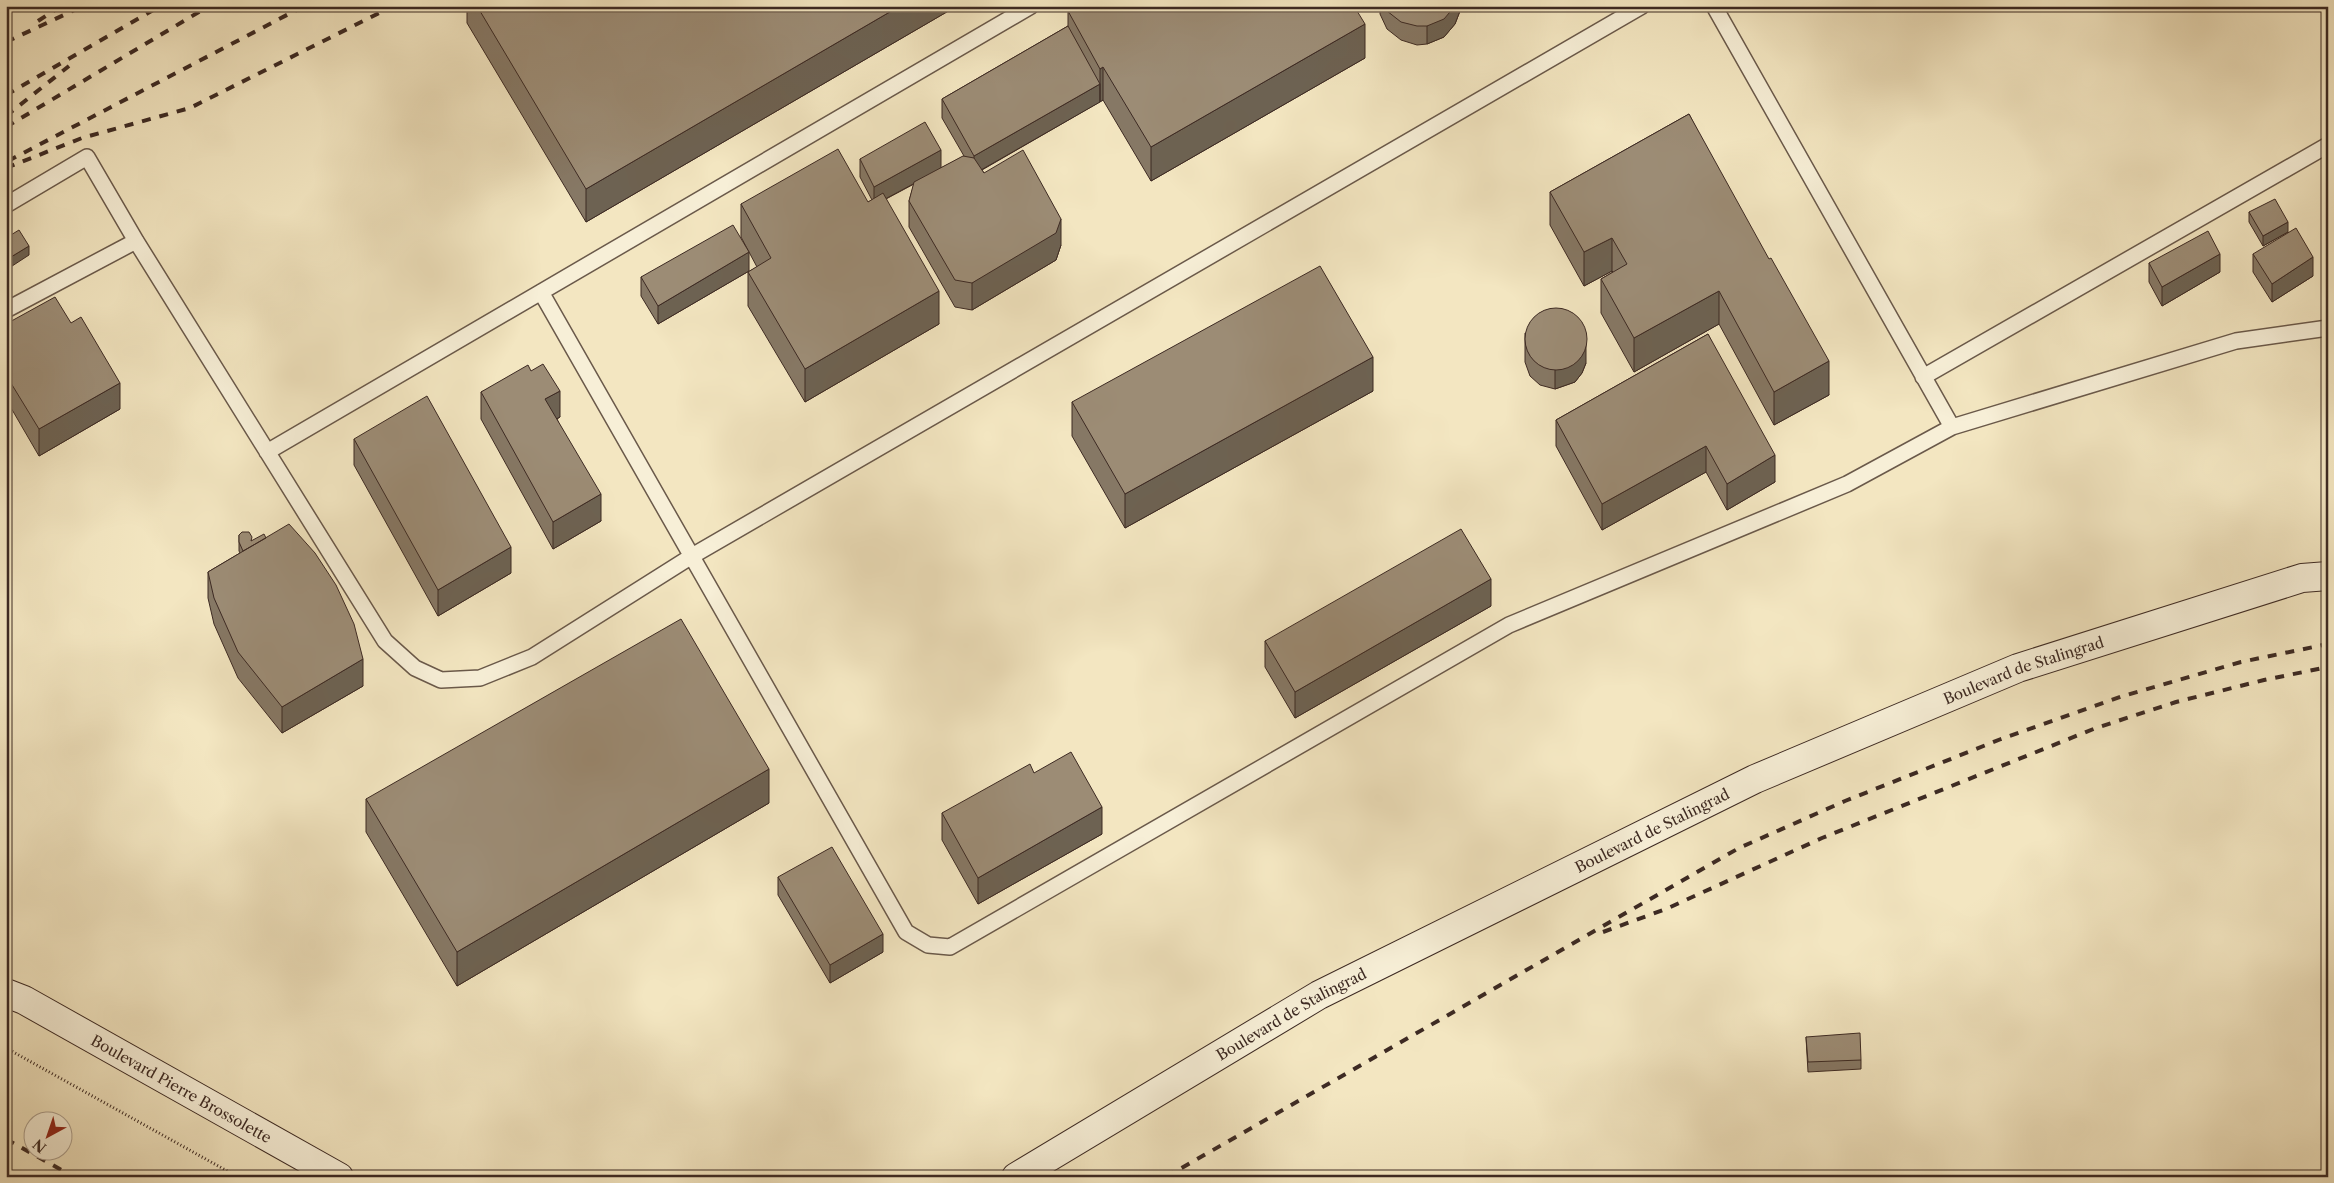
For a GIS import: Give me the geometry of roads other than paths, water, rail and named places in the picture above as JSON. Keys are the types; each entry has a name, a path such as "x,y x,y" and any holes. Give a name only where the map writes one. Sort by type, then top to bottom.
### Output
{"main road":[{"name":"Boulevard de Stalingrad","path":"1016,1177 1319,995 1755,779 2018,668 2302,578 2328,576"},
{"name":"Boulevard Pierre Brossolette","path":"12,992 339,1177"}],"lane":[{"path":"268,452 1032,6"},
{"path":"6,205 87,156 136,241 385,641 415,668 441,680 480,678 532,657 692,556 1642,6"},
{"path":"1714,6 1952,427"},
{"path":"1923,377 2328,145"},
{"path":"6,310 136,241"},
{"path":"542,292 906,932 928,945 950,947 1509,625 1847,484 1952,427 2236,341 2328,328"}],"railway":[{"path":"38,21 61,6"},
{"path":"6,42 83,6"},
{"path":"6,95 160,6"},
{"path":"6,127 209,6"},
{"path":"8,161 304,6"},
{"path":"6,168 82,138 190,108 393,6"},
{"path":"6,116 69,66"},
{"path":"1166,1177 1739,848 1845,801 2001,739 2123,696 2241,662 2328,644"},
{"path":"1603,932 1666,909 1822,838 2096,728 2176,702 2264,680 2328,667"},
{"path":"6,1139 74,1177"}]}
